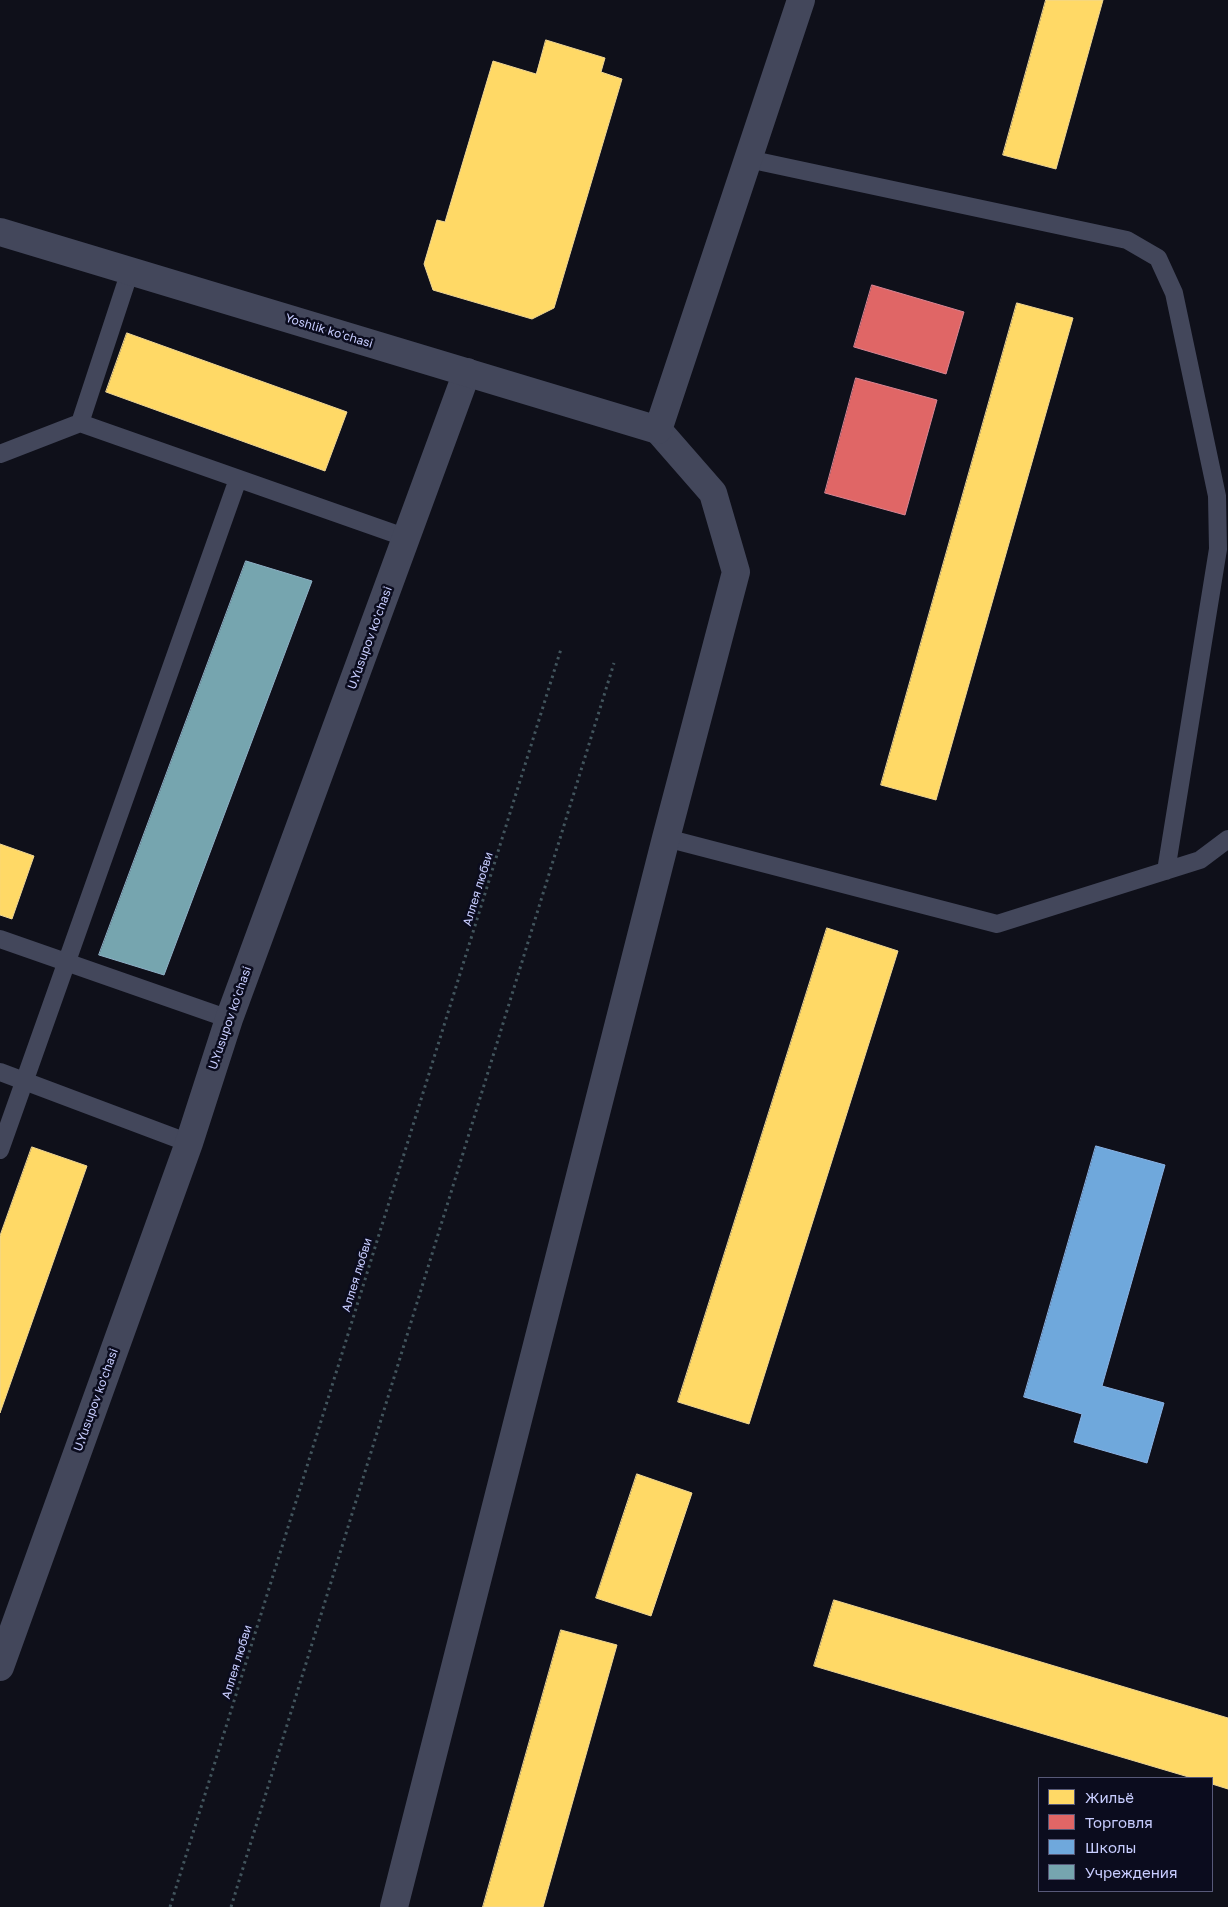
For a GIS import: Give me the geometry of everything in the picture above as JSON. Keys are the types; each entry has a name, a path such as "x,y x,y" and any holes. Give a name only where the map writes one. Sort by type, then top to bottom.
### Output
{"street":[{"path":"394,1907 666,838 736,572 713,493 658,430 801,0"},
{"name":"Yoshlik ko'chasi","path":"0,232 658,430"},
{"name":"U.Yusupov ko'chasi","path":"0,1667 6,1632 189,1142 229,1019 407,538 466,372"}],"lane":[{"path":"748,159 1128,240 1158,258 1174,293 1217,496 1218,549 1166,871"},
{"path":"80,423 130,271"},
{"path":"0,454 80,423 407,538"},
{"path":"0,1150 238,479"},
{"path":"666,838 997,924 1200,860 1228,838"},
{"path":"0,939 229,1019"},
{"path":"0,1072 189,1142"}],"path":[{"name":"Аллея любви","path":"170,1907 562,649"},
{"path":"231,1907 614,663"}],"building: Жильё":[{"path":"1046,0 1103,0 1056,169 1003,155"},
{"path":"546,40 605,58 601,72 622,79 554,308 532,319 433,290 424,264 437,220 445,222 493,61 536,74"},
{"path":"1017,303 1073,318 936,800 881,785"},
{"path":"127,333 347,412 325,471 106,392"},
{"path":"0,844 34,856 12,919 0,915"},
{"path":"827,928 898,951 749,1424 678,1402"},
{"path":"32,1147 87,1166 0,1413 0,1236"},
{"path":"637,1474 692,1493 651,1616 596,1598"},
{"path":"834,1600 1228,1718 1228,1789 1213,1784 1213,1777 1189,1777 814,1666"},
{"path":"561,1630 617,1645 543,1907 483,1907"}],"building: Торговля":[{"path":"872,285 964,312 946,374 854,347"},
{"path":"856,378 937,400 905,515 825,493"}],"building: Школы":[{"path":"1096,1146 1165,1165 1102,1386 1164,1403 1147,1463 1074,1442 1082,1414 1024,1397"}],"building: Учреждения":[{"path":"246,561 312,581 164,975 99,955"}]}
